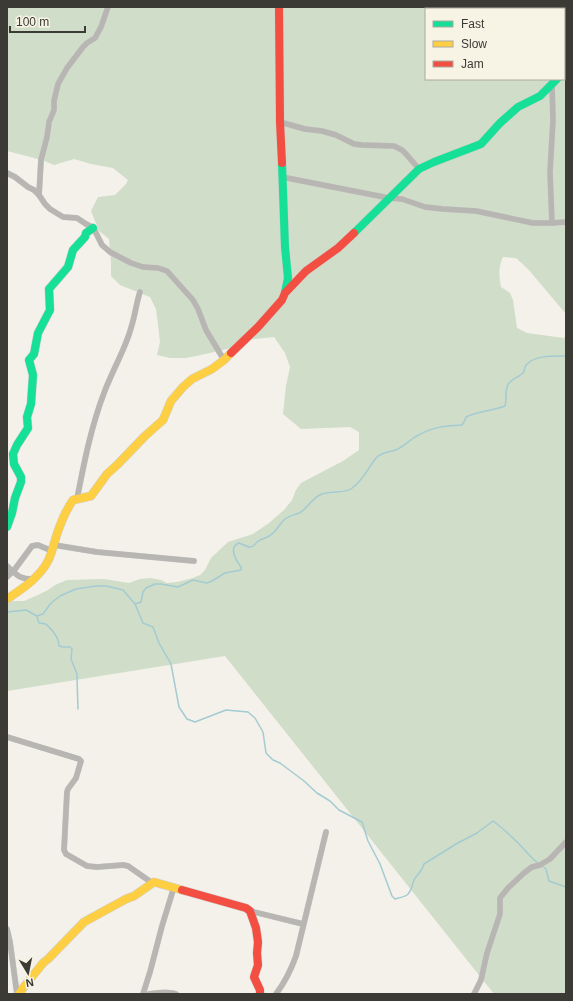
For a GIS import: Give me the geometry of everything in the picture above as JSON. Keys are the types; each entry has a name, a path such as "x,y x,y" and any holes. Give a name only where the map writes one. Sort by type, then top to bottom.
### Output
{"street":[{"path":"39,194 40,160 47,137 49,122 54,110 54,101 58,84 67,68 87,43 95,38 101,27 108,7"},
{"path":"7,599 34,579 46,566 56,535 73,500 94,494 107,474 163,420 171,401 183,387 188,382 212,370 224,360 254,332 282,300 288,278 285,246 280,122 279,7"},
{"path":"285,293 306,271 338,248 419,169 481,144 500,123 518,107 540,96 555,82"},
{"path":"552,223 550,172 555,82"},
{"path":"280,122 305,129 322,131 354,144 394,146 402,150 419,169"},
{"path":"7,173 39,194 50,209 63,216 77,218 93,228 102,245 110,252 131,263 143,267 164,269 170,274 193,300 206,330 224,360"},
{"path":"282,177 389,198 402,199 426,207 476,211 533,223 566,222"},
{"path":"7,527 21,477 14,464 13,454 28,428 27,416 31,404 33,375 29,360 34,354 38,334 50,310 49,289 54,280 68,267 73,250 85,237 86,233 93,228"},
{"path":"77,499 85,458 96,417 108,382 131,329 140,292"},
{"path":"7,577 13,572 32,546 35,545 194,561"},
{"path":"7,566 24,579 34,579"},
{"path":"7,737 78,759 80,761 77,775 67,792 64,850 66,854 91,867 128,866 152,883"},
{"path":"276,994 292,969 314,886 326,832"},
{"path":"474,994 496,929 500,914 500,898 524,873 532,867 540,865 550,859 566,842"},
{"path":"18,994 38,970 41,964 48,959 84,922 134,896 152,883 156,882 246,908 250,911 303,924"},
{"path":"143,994 174,888"},
{"path":"250,911 256,928 258,942 258,965 254,977 260,990 260,994"},
{"path":"7,929 18,994"},
{"path":"149,994 172,992 176,994"}],"green space":[{"path":"7,7 566,7 566,314 528,269 516,258 503,257 499,272 501,287 510,293 513,300 517,328 527,333 564,338 566,335 566,994 494,994 225,656 7,691 7,601 24,601 67,580 104,579 129,583 140,579 150,578 167,583 177,582 200,575 205,570 211,558 228,542 253,534 284,510 292,500 301,483 343,461 359,450 359,432 350,427 301,429 283,414 290,367 285,353 274,337 245,340 231,348 186,358 170,358 157,355 160,342 156,309 150,297 120,285 111,276 109,239 99,231 91,211 98,197 115,195 128,180 113,168 74,159 54,165 42,160 7,151"}],"waterway":[{"path":"135,604 141,602 143,592 146,588 155,584 178,587 193,580 207,583 225,573 241,570 233,551 239,543 249,547 252,546 271,535 285,519 305,509 318,496 326,493 351,489 359,482 376,458 381,454 398,449 415,437 432,429 462,425 466,417 475,413 505,406 508,384 523,373 527,364 535,359 551,356 566,356"},
{"path":"7,612 26,610 37,616 43,614 51,603 60,596 76,589 106,586 123,590 135,604 143,623 153,627 159,643 171,664 179,707 187,719 195,722 226,710 248,712 255,718 263,732 266,753 273,760 280,763 304,781 339,810 362,822 368,841 380,864 392,896 395,899 409,893 414,880 424,864 477,833 493,821 507,832 538,863"},
{"path":"37,617 39,623 46,624 53,631 58,640 59,646 70,647 72,649 71,659 77,674 78,709"},
{"path":"541,865 546,869 549,881 566,887"}],"traffic: fast":[{"path":"354,233 419,169 481,144 500,123 518,107 540,96 556,80"},
{"path":"282,163 285,247 288,278 285,292"},
{"path":"7,527 21,482 21,477 14,464 13,454 28,428 27,417 31,404 33,375 29,360 34,354 38,333 50,310 49,289 68,267 73,250 85,237 86,233 93,228"}],"traffic: slow":[{"path":"7,599 30,583 40,573 51,555 62,521 73,500 91,496 107,474 163,420 171,401 183,387 192,379 212,369 231,353"},
{"path":"19,994 43,963 84,922 134,896 154,882 182,890"}],"traffic: jam":[{"path":"279,7 280,122 282,163"},
{"path":"231,353 258,327 282,300 285,293 306,271 338,248 354,233"},
{"path":"182,890 246,908 250,911 256,928 258,942 258,965 254,977 260,990 260,994"}]}
